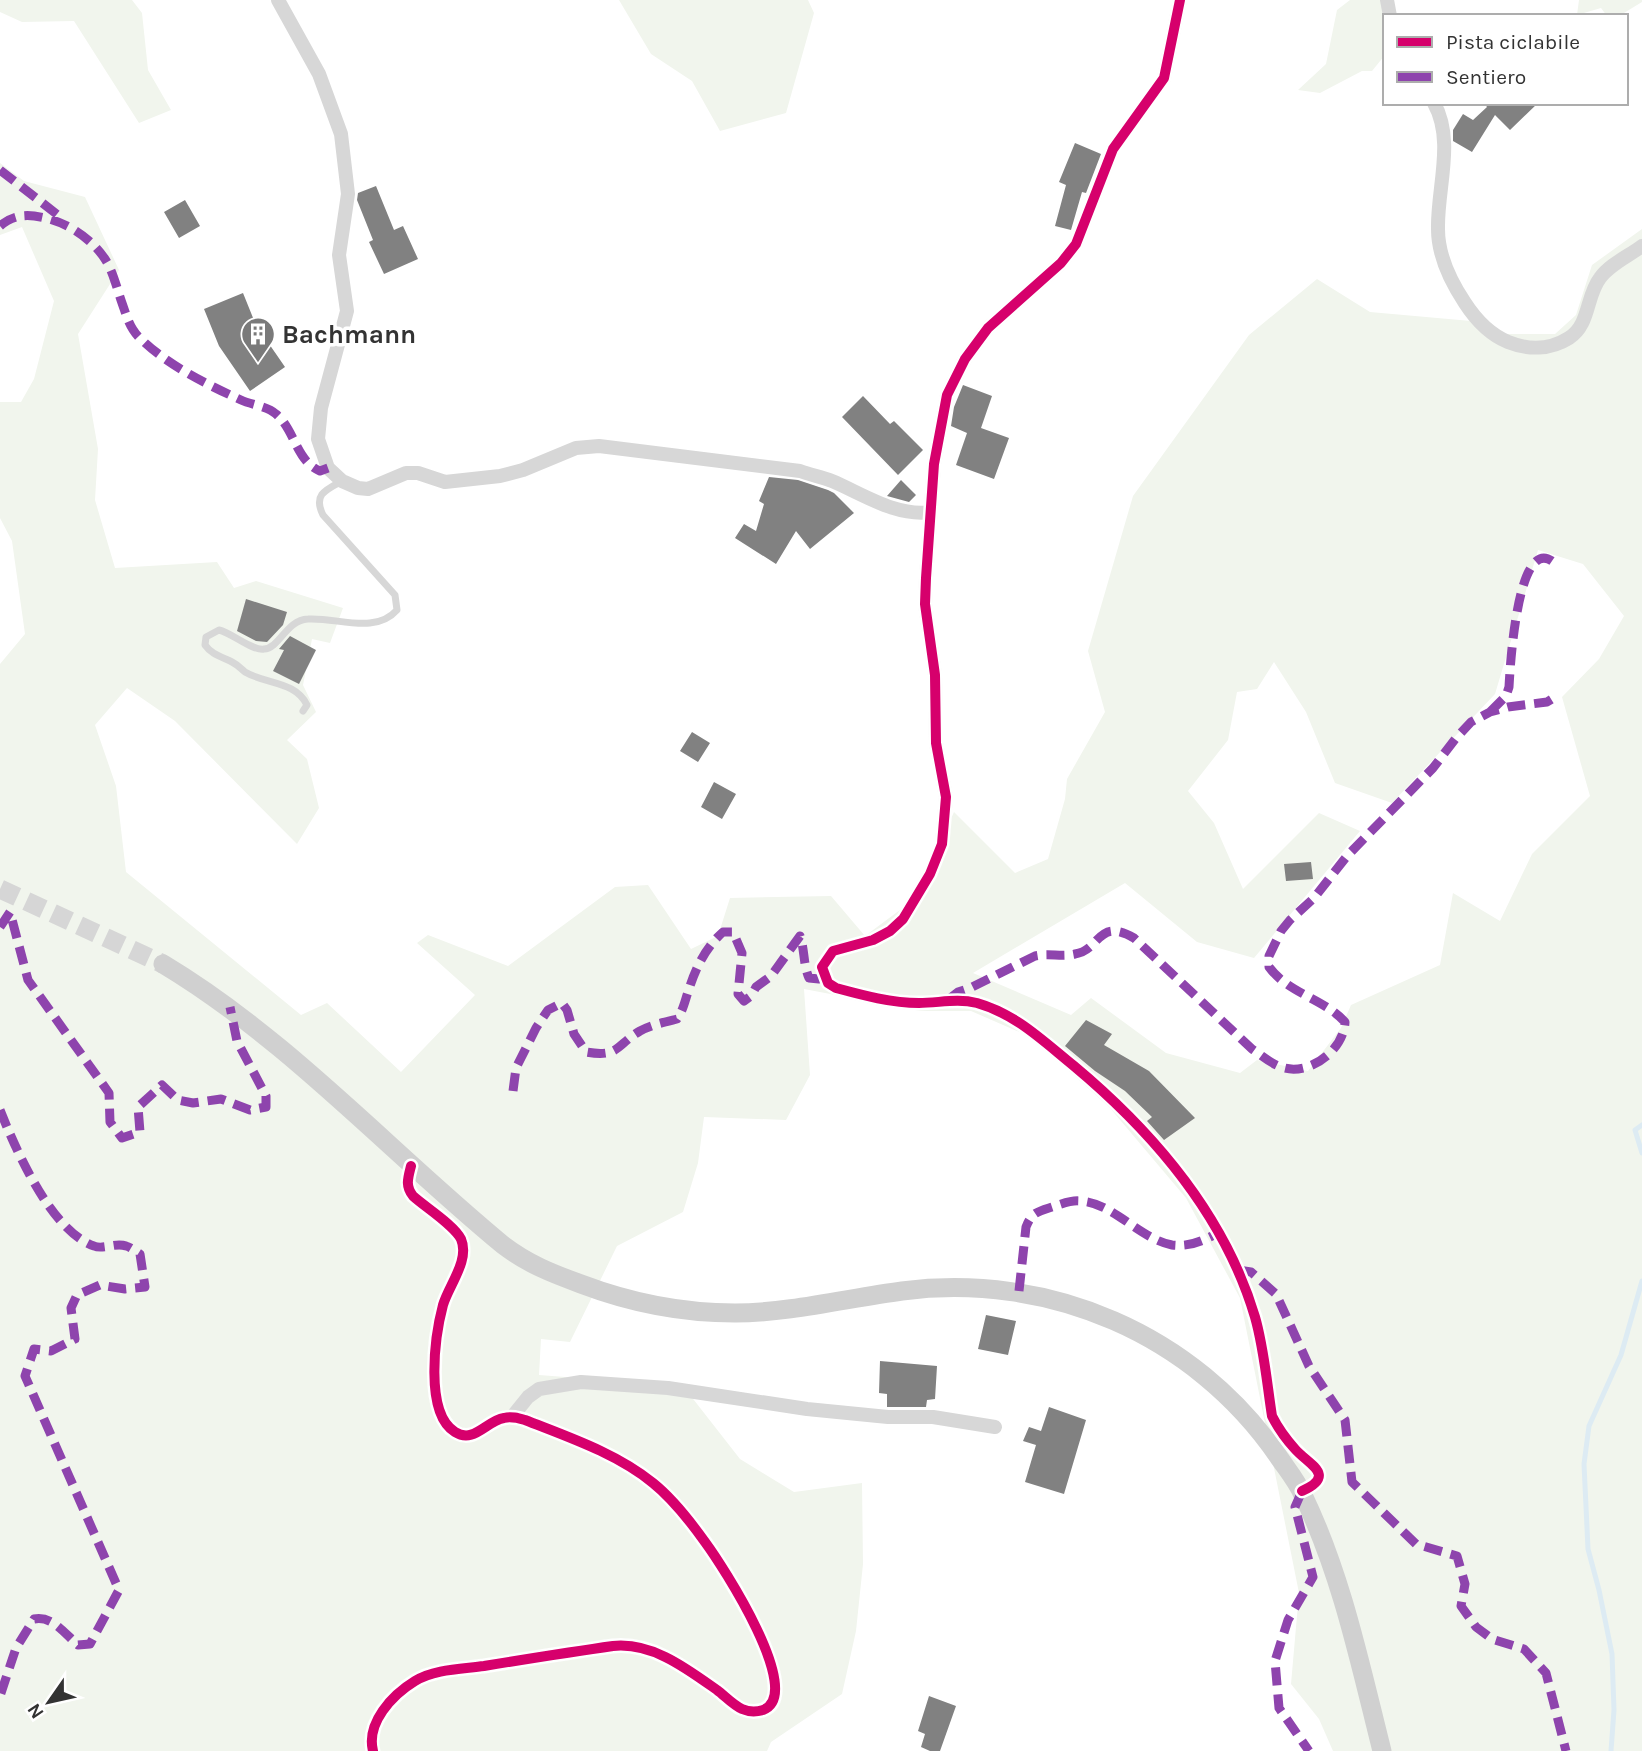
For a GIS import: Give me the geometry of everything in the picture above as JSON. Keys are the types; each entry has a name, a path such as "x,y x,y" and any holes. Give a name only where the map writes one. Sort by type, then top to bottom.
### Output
{"main road":[{"path":"163,964 239,1014 478,1225 532,1266 614,1297 674,1310 737,1313 905,1290 951,1288 1020,1291 1098,1314 1150,1336 1192,1364 1226,1393 1257,1426 1302,1492 1341,1589 1382,1751"}],"street":[{"path":"278,0 319,74 341,134 348,194 339,255 347,311 321,408 318,439 328,468 342,481 368,489 406,473 418,473 445,482 500,476 523,470 576,447 599,446 800,471 831,481 877,502 916,513 931,512"},
{"path":"1180,0 1164,78 1113,149 1076,244 1061,263 988,328 965,359 947,395 934,464 925,604 935,675 936,743 946,797 942,844 930,874 903,919 890,931 873,940 833,951 822,967 828,983 843,990 899,1001 920,1003 949,999 977,1003 1018,1020 1109,1096 1157,1147 1194,1192 1238,1270 1256,1318 1272,1416 1278,1428 1319,1473 1313,1486 1302,1492"},
{"path":"1435,105 1444,130 1437,226 1440,247 1459,294 1491,333 1512,344 1534,348 1550,346 1567,339 1580,328 1602,275 1642,246"},
{"path":"373,1751 370,1739 374,1725 398,1695 415,1681 444,1672 613,1646 640,1646 656,1651 703,1680 742,1709 753,1712 768,1707 776,1694 774,1671 758,1633 718,1561 688,1520 654,1484 619,1460 533,1423 512,1417 502,1418 476,1434 467,1436 446,1424 439,1412 435,1377 436,1344 444,1303 456,1277 463,1251 456,1232 408,1190 411,1166"},
{"path":"512,1417 528,1397 539,1389 581,1382 668,1388 790,1407 888,1417 933,1417 995,1426"}],"lane":[{"path":"303,711 307,705 303,696 293,689 246,672 238,665 209,651 205,645 206,637 219,630 265,650 271,647 289,626 306,619 373,624 389,619 397,610 395,595 319,508 318,502 322,494 342,481"}],"shaded area":[{"path":"0,0 132,0 142,13 148,70 171,110 139,123 74,21 22,22 0,12"},
{"path":"619,0 808,0 814,13 786,113 720,131 692,81 651,54"},
{"path":"1350,0 1385,0 1383,57 1372,71 1362,71 1320,93 1298,90 1326,64 1337,10"},
{"path":"1579,0 1642,0 1622,14 1606,14 1601,8 1577,14"},
{"path":"0,163 24,181 85,197 119,270 78,334 98,449 95,500 115,568 217,562 234,588 256,581 343,608 330,643 312,639 303,685 316,712 287,740 307,759 319,808 297,844 175,721 127,688 95,725 116,786 126,872 301,1015 327,1003 401,1072 475,995 417,943 428,935 508,966 615,887 648,885 691,949 718,936 730,898 831,896 865,936 904,907 937,850 954,812 1015,873 1048,859 1065,799 1067,779 1105,712 1088,651 1133,496 1249,335 1317,279 1370,312 1471,321 1506,334 1555,334 1576,315 1592,265 1642,229 1642,1751 1333,1751 1319,1719 1291,1684 1299,1593 1240,1298 1186,1198 1110,1108 1033,1038 971,1011 920,1011 804,989 810,1075 786,1120 704,1117 698,1163 683,1212 617,1246 570,1342 541,1339 539,1375 683,1386 740,1459 794,1492 862,1483 863,1564 856,1631 842,1694 771,1742 767,1751 0,1751 0,664 25,634 12,541 0,518 0,402 21,402 34,379 54,301 22,227 0,235","holes":["1538,550 1583,564 1624,616 1599,659 1562,697 1590,796 1532,854 1500,921 1453,893 1440,965 1351,1005 1341,1028 1308,1071 1257,1060 1240,1073 1166,1053 1091,998 1071,1015 973,973 1125,883 1197,942 1254,958 1360,831 1319,813 1243,889 1214,823 1188,791 1228,740 1237,692 1257,689 1274,662 1306,712 1335,783 1392,803 1495,694"]}],"building":[{"path":"1486,105 1536,105 1510,130 1495,115 1472,152 1453,141 1453,130 1463,114 1473,120 1487,107"},
{"path":"1075,143 1101,154 1086,193 1082,192 1071,230 1055,226 1066,185 1059,182"},
{"path":"376,186 394,230 403,226 418,259 384,274 369,242 373,240 357,200 358,193"},
{"path":"185,200 200,226 179,238 164,212"},
{"path":"243,293 262,340 265,338 285,367 250,391 219,346 204,309"},
{"path":"963,385 992,396 981,428 1009,438 994,479 956,465 967,433 951,426 954,407"},
{"path":"863,396 890,424 894,421 923,450 898,475 842,417"},
{"path":"769,477 798,480 828,490 854,513 810,549 796,531 776,564 735,538 744,524 756,531 764,504 759,501"},
{"path":"901,480 916,495 909,502 887,496"},
{"path":"246,599 287,612 283,625 267,642 256,641 237,631"},
{"path":"290,636 316,650 299,684 273,671 284,650 279,649"},
{"path":"692,732 710,743 698,762 680,751"},
{"path":"714,782 736,794 722,819 701,807"},
{"path":"1311,862 1313,879 1286,881 1284,864"},
{"path":"1086,1020 1112,1034 1104,1045 1149,1071 1195,1118 1164,1140 1147,1121 1152,1117 1125,1091 1065,1046"},
{"path":"986,1315 1016,1321 1008,1355 978,1349"},
{"path":"880,1361 937,1366 935,1399 927,1400 926,1407 887,1407 887,1394 879,1393"},
{"path":"1049,1407 1086,1420 1064,1494 1025,1482 1036,1445 1023,1441 1029,1427 1041,1431"},
{"path":"929,1696 956,1706 940,1751 921,1747 925,1734 918,1731"}],"waterway":[{"path":"1642,1125 1635,1130 1642,1153"},
{"path":"1611,1751 1614,1710 1612,1654 1588,1549 1584,1464 1589,1426 1621,1355 1642,1281"}],"tunnel":[{"path":"0,889 163,964"}],"marked path":[{"path":"0,170 63,219"},
{"path":"0,226 16,217 33,216 54,220 79,233 100,252 108,264 129,323 142,340 164,358 202,381 241,400 272,411 288,428 306,460 320,471 328,468"},
{"path":"1490,712 1506,696 1509,687 1514,633 1523,586 1531,568 1540,559 1552,561"},
{"path":"949,999 958,992 1035,956 1075,954 1090,947 1106,933 1122,932 1134,938 1266,1059 1292,1069 1313,1065 1323,1059 1339,1042 1345,1022 1327,1007 1286,984 1269,967 1269,956 1281,931 1314,898 1347,856 1433,768 1471,722 1490,712 1547,702 1555,697"},
{"path":"0,927 10,912 28,980 109,1093 110,1122 122,1138 140,1132 138,1107 162,1085 178,1100 193,1103 221,1099 250,1110 266,1107 266,1096 237,1041 230,1007"},
{"path":"513,1091 516,1068 548,1010 562,1003 567,1010 574,1034 586,1052 611,1052 640,1031 677,1019 702,958 723,932 733,932 742,953 738,994 744,1001 756,987 771,976 800,936 809,978 819,979 823,975"},
{"path":"0,1110 25,1167 63,1224 94,1246 122,1245 140,1254 145,1287 125,1289 100,1285 77,1295 71,1308 75,1339 51,1351 34,1349 25,1376 119,1590 90,1644 78,1645 47,1620 34,1619 16,1648 0,1696"},
{"path":"1019,1291 1028,1223 1037,1212 1064,1203 1076,1201 1103,1207 1149,1236 1172,1245 1190,1244 1218,1233"},
{"path":"1238,1270 1251,1272 1276,1294 1309,1366 1345,1420 1352,1482 1416,1544 1457,1556 1465,1584 1461,1606 1476,1627 1492,1639 1524,1649 1546,1673 1566,1751"},
{"path":"1302,1491 1295,1507 1313,1577 1288,1620 1275,1661 1279,1708 1309,1751"}],"cycle path":[{"path":"1180,0 1164,78 1113,149 1076,244 1061,263 988,328 965,359 947,395 934,464 925,604 935,675 936,743 946,797 942,844 930,874 903,919 890,931 873,940 833,951 822,967 828,983 836,988 908,1003 977,1003 1004,1014 1028,1029 1074,1066 1158,1148 1205,1211 1242,1280 1258,1329 1272,1416 1288,1441 1313,1465 1319,1475 1318,1480 1302,1491"},
{"path":"373,1751 373,1730 383,1711 406,1687 423,1677 448,1670 613,1646 641,1648 668,1658 745,1710 763,1710 774,1699 774,1680 768,1656 742,1601 693,1526 653,1483 608,1454 525,1420 504,1418 468,1435 455,1432 445,1422 435,1391 435,1353 443,1305 461,1264 463,1247 461,1239 452,1228 410,1192 408,1182 411,1166"}],"place":[{"name":"Bachmann","path":"258,364"}]}
